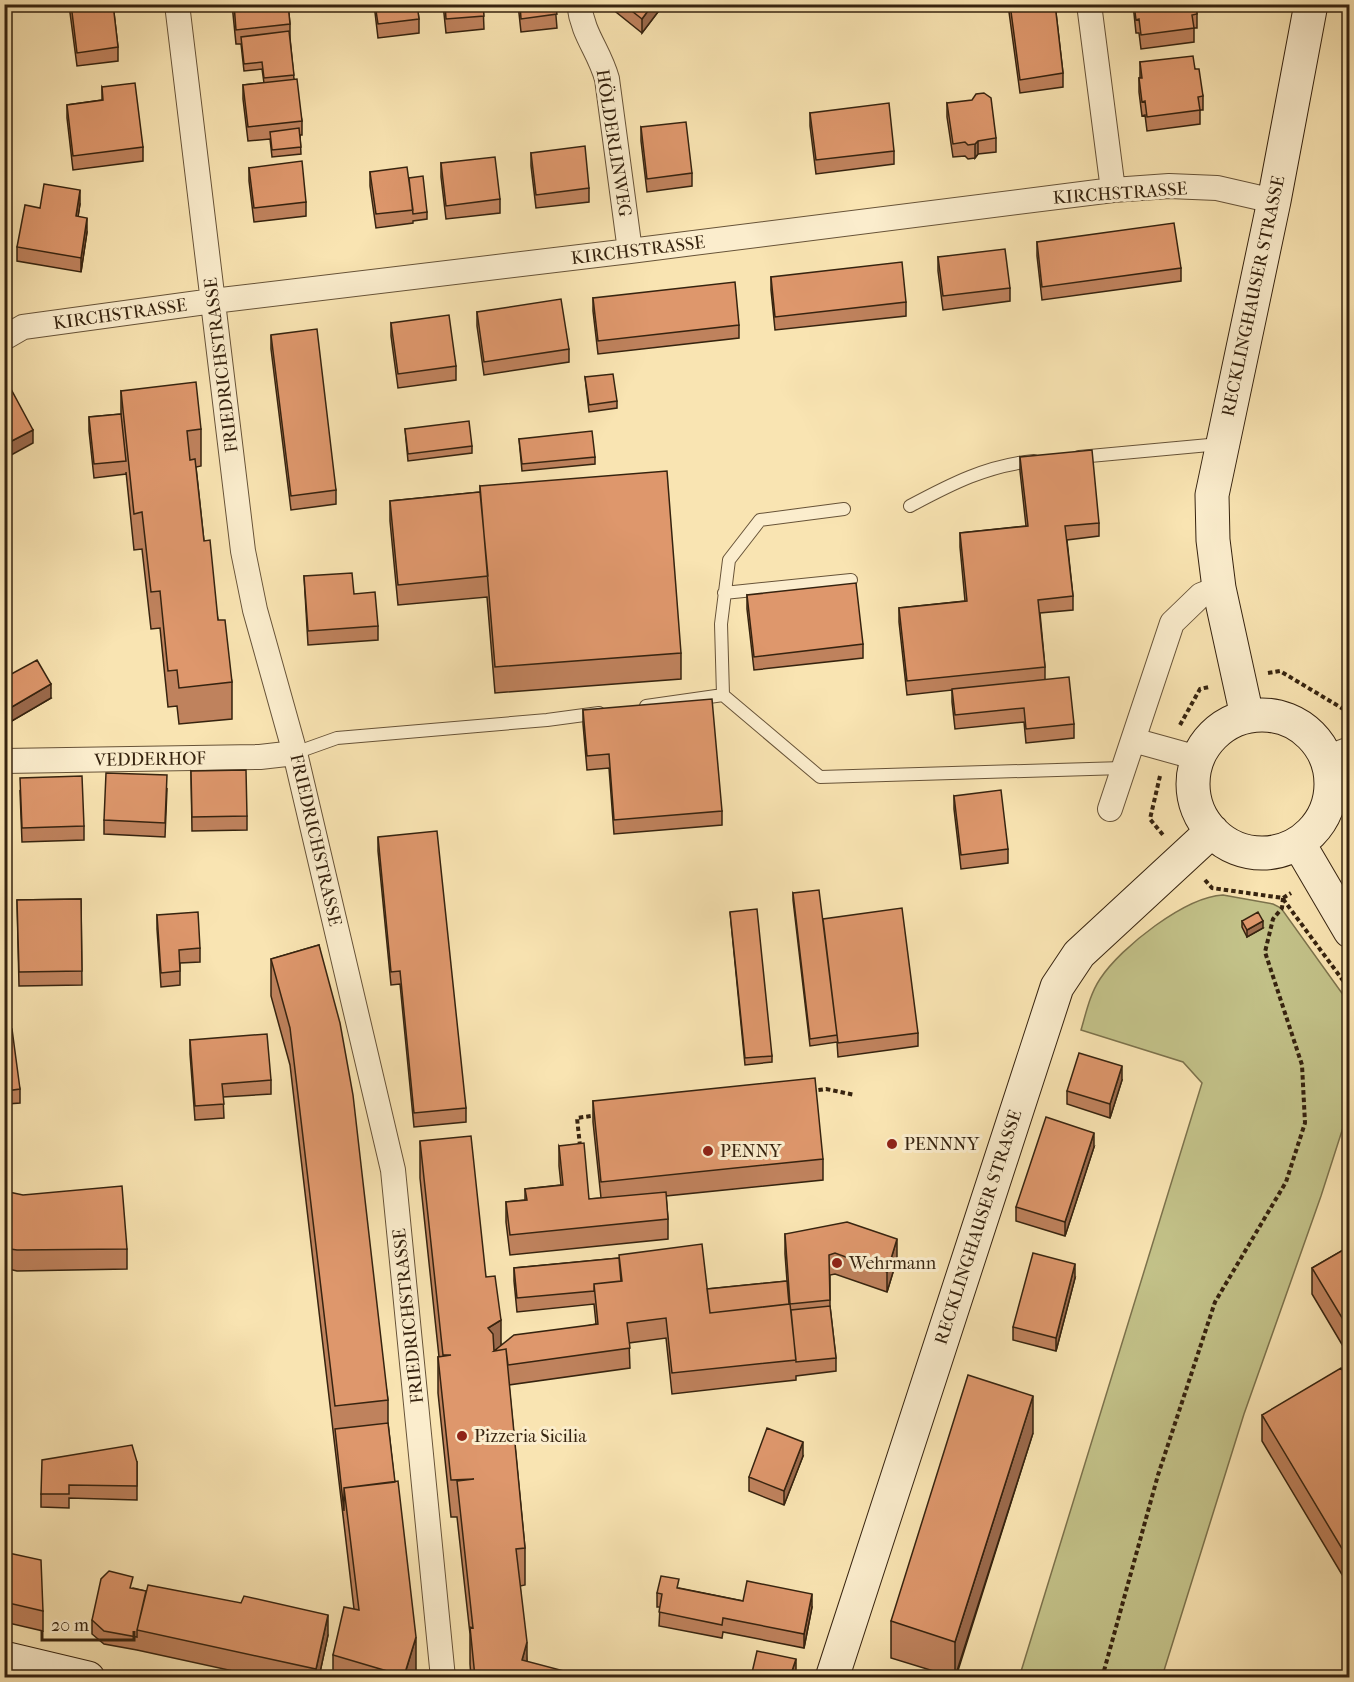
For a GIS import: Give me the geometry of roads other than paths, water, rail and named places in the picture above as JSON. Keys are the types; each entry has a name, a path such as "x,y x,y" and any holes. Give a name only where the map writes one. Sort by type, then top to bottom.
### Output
{"main road":[{"name":"RECKLINGHAUSER STRASSE","path":"1247,716 1219,588 1213,540 1212,495 1274,201 1311,4"},
{"path":"1266,715 1286,718 1338,754 1332,777 1331,796 1325,815 1314,831 1299,844 1277,852 1253,853 1230,846 1212,831 1200,815 1194,797 1193,777 1198,758 1209,739 1227,725 1247,716 1266,715"},
{"name":"RECKLINGHAUSER STRASSE","path":"832,1677 1058,987 1079,954 1212,831"},
{"path":"1299,844 1350,931"},
{"path":"4,1658 88,1677"}],"street":[{"name":"FRIEDRICHSTRASSE","path":"177,4 243,551 255,610 295,753 393,1170 443,1677"},
{"name":"HÖLDERLINWEG","path":"579,4 581,21 589,42 602,61 607,79 630,251"},
{"path":"1089,4 1113,190"},
{"name":"KIRCHSTRASSE","path":"11,326 1113,190 1169,186 1217,188 1274,201"},
{"path":"1110,809 1172,623 1201,595 1219,588"},
{"path":"1133,740 1198,758"},
{"name":"VEDDERHOF","path":"4,761 260,758 295,753"}],"lane":[{"path":"1070,458 1222,444"},
{"path":"910,506 954,482 982,471 1011,463 1046,460"},
{"path":"723,695 721,624 729,560 760,520 844,509"},
{"path":"724,593 851,580"},
{"path":"629,708 723,695 820,777 1124,768"},
{"path":"295,753 337,738 547,720 606,712"}],"place":[{"name":"PENNNY","path":"892,1144"},
{"name":"PENNY","path":"708,1151"},
{"name":"Wehrmann","path":"837,1263"},
{"name":"Pizzeria Sicilia","path":"462,1436"}]}
